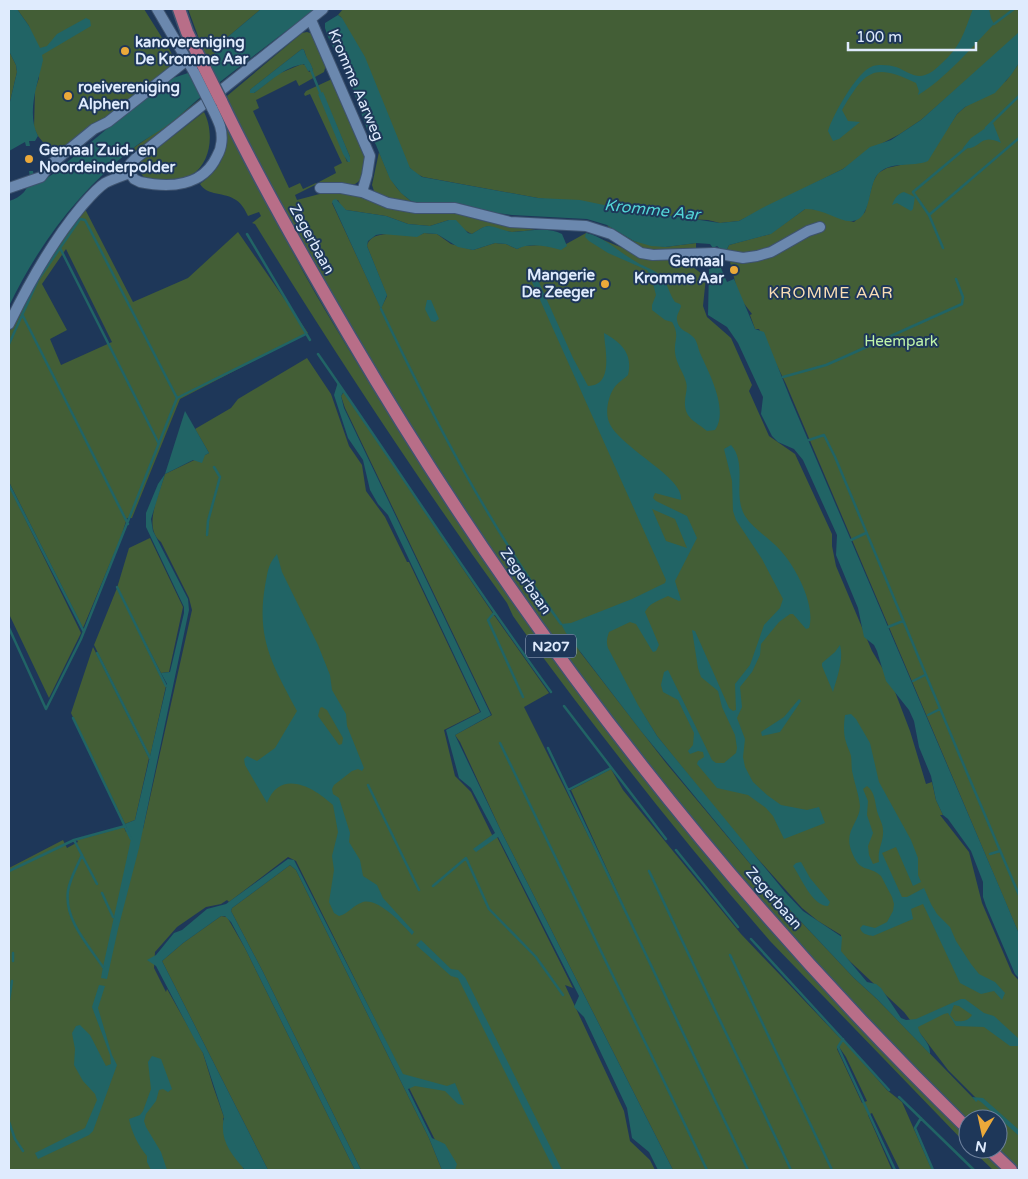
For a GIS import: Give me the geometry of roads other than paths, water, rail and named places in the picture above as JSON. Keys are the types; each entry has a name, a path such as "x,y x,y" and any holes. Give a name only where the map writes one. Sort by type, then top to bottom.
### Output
{"main road":[{"name":"Zegerbaan","path":"171,9 187,32"},
{"name":"Zegerbaan","path":"179,9 199,69 217,105 375,380 444,491 570,672 657,784 761,908 827,983 958,1119"},
{"path":"999,1159 1011,1170"}],"street":[{"name":"Zegerbaan","path":"157,9 199,69"},
{"path":"9,324 45,257 76,213 90,197 104,183 130,173 130,164 323,9"},
{"name":"Kromme Aarweg","path":"311,20 370,156 362,192"},
{"path":"9,188 41,177 50,165 182,64"},
{"name":"Zegerbaan","path":"130,173 134,179 140,182 171,185 192,182 207,172 220,152 222,137 217,105"},
{"path":"320,188 341,188 362,192 388,203 416,208 455,208 510,222 586,226 611,234 641,253 653,256 676,253 725,255 743,258 758,256 771,252 808,231 820,227"}],"waterway":[{"path":"994,24 1014,9"},
{"path":"311,70 321,95"},
{"path":"986,128 1019,96"},
{"path":"943,248 929,215 1019,138"},
{"path":"929,215 913,192 968,146"},
{"path":"9,344 38,280 80,219 85,220 177,398 306,334"},
{"path":"247,234 310,340"},
{"path":"60,248 159,444"},
{"path":"783,377 826,365 962,304 963,297 956,279"},
{"path":"381,309 464,471 535,588 561,624"},
{"path":"22,314 128,524"},
{"path":"318,354 491,608 551,692"},
{"path":"9,628 46,709 81,639 177,398"},
{"path":"809,440 824,435 835,457 1019,895"},
{"path":"207,535 208,521 220,477 214,467"},
{"path":"9,485 84,632"},
{"path":"851,540 866,533"},
{"path":"117,587 166,686"},
{"path":"494,613 488,620 523,697"},
{"path":"888,627 903,621"},
{"path":"97,653 150,758"},
{"path":"913,681 925,675"},
{"path":"564,706 666,839"},
{"path":"928,715 940,709"},
{"path":"73,718 131,839"},
{"path":"500,743 707,1170"},
{"path":"548,748 748,1170"},
{"path":"568,790 611,768"},
{"path":"368,785 419,890"},
{"path":"9,871 74,840 125,826"},
{"path":"74,840 97,884"},
{"path":"676,850 738,927"},
{"path":"990,854 1000,851"},
{"path":"82,855 68,891 70,912 78,931 103,967"},
{"path":"433,886 466,858 489,909 536,957 563,995"},
{"path":"649,871 791,1170"},
{"path":"102,893 113,917"},
{"path":"751,939 889,1090"},
{"path":"13,953 13,961"},
{"path":"730,955 832,1170"},
{"path":"9,1000 12,981"},
{"path":"843,1039 838,1047 895,1170"},
{"path":"899,1097 974,1170"},
{"path":"921,1118 915,1128 933,1170"},
{"path":"9,1122 15,1139 23,1151"}],"place":[{"name":"kanovereniging De Kromme Aar","path":"125,51"},
{"name":"roeivereniging Alphen","path":"68,96"},
{"name":"Gemaal Zuid- en Noordeinderpolder","path":"29,159"},
{"name":"Gemaal Kromme Aar","path":"734,270"},
{"name":"Mangerie De Zeeger","path":"605,284"}],"district":[{"name":"KROMME AAR","path":"831,293"}],"water label":[{"name":"Kromme Aar","path":"652,210"}],"park label":[{"name":"Heempark","path":"901,341"}]}
